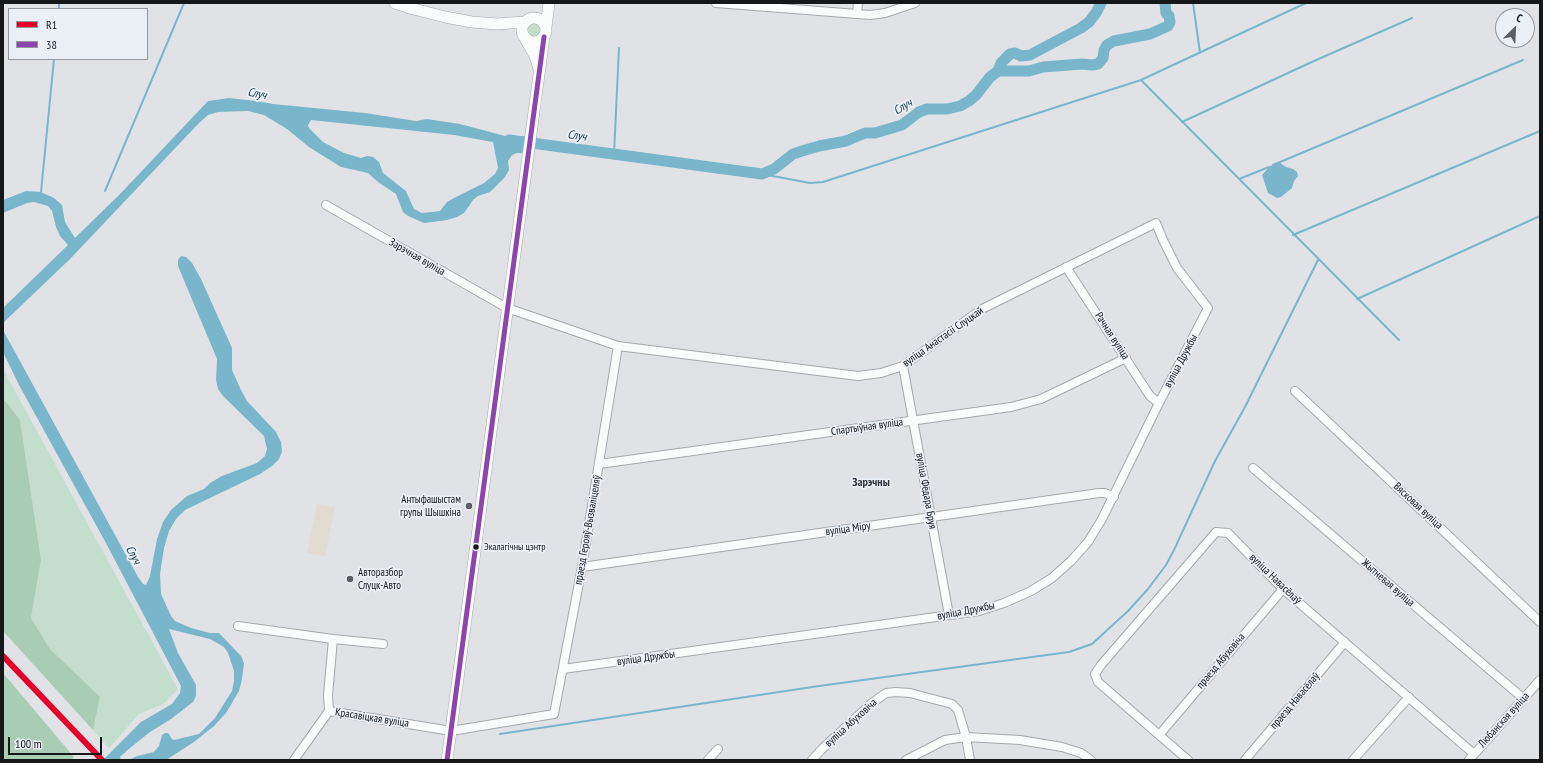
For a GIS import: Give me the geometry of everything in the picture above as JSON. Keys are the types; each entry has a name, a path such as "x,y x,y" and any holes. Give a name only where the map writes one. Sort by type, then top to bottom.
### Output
{"main road":[{"path":"395,3 445,17 497,24 540,20 545,32"},
{"path":"540,75 535,56 524,37 522,27 545,3"},
{"path":"447,760 549,3"},
{"path":"497,24 524,37 530,42 540,40 545,32"}],"street":[{"path":"716,3 870,15 885,13 915,3"},
{"path":"857,13 858,3"},
{"name":"Зарэчная вуліца","path":"326,205 508,308 618,346"},
{"name":"вуліца Анастасіі Слуцкай","path":"618,346 858,376 880,374 903,366 982,309 1156,223 1178,268 1208,308"},
{"name":"Рачная вуліца","path":"1066,267 1150,396 1159,403"},
{"name":"вуліца Дружбы","path":"563,669 979,611 1004,603 1031,591 1052,578 1071,561 1088,542 1114,497 1159,403 1208,308"},
{"name":"праезд Герояў-Вызваліцеляў","path":"554,714 582,567 618,346"},
{"name":"Спартыўная вуліца","path":"599,464 1012,407 1041,399 1126,358"},
{"name":"вуліца Фёдара Бруя","path":"903,366 949,616"},
{"name":"Вясковая вуліца","path":"1295,391 1540,622"},
{"name":"Жытневая вуліца","path":"1253,468 1524,699"},
{"name":"вуліца Міру","path":"582,567 1105,493 1114,497"},
{"name":"вуліца Навасёлаў","path":"1160,734 1098,682 1096,674 1101,665 1216,532 1228,533 1283,589 1409,697 1471,757"},
{"name":"праезд Абуховіча","path":"1160,734 1283,589"},
{"path":"238,626 383,644"},
{"path":"329,711 328,694 333,639"},
{"name":"праезд Навасёлаў","path":"1245,760 1345,642"},
{"name":"Любанская вуліца","path":"1471,757 1540,680"},
{"name":"вуліца Абуховіча","path":"812,760 872,703 886,693 896,692 910,694 952,704 958,710 966,737"},
{"path":"1353,760 1409,697"},
{"name":"Красавіцкая вуліца","path":"294,760 329,711 451,731 554,714"},
{"path":"1160,734 1188,760"},
{"path":"906,760 945,740 966,737 1020,740 1062,747 1080,753 1091,760"},
{"path":"966,737 970,760"},
{"path":"708,760 718,749"}],"shaded area":[{"path":"317,504 335,507 325,556 307,553"}],"green space":[{"path":"533,21 539,24 542,30 539,36 533,39 527,36 524,30 527,24"},
{"path":"3,369 178,689 163,704 139,714 109,748 93,730 99,697 50,649 31,618 41,560 20,420 3,398"},
{"path":"3,398 20,420 41,560 31,618 50,649 100,697 93,730 3,631"},
{"path":"3,673 74,757 71,760 3,760"}],"water":[{"path":"229,98 365,113 416,121 427,119 460,124 509,137 525,136 523,153 512,155 508,161 509,170 505,177 490,192 478,196 473,200 464,213 447,220 424,223 408,216 403,212 396,194 368,173 341,167 309,147 287,129 264,115 248,111 218,112 208,115 70,259 3,323 3,308 68,245 60,236 52,211 48,206 34,202 27,203 3,213 3,200 26,191 41,192 54,198 62,205 65,222 75,238 122,192 208,101","holes":["311,120 454,135 493,142 498,168 495,174 484,183 447,202 440,211 422,213 414,209 406,191 383,173 379,162 373,157 367,156 361,158 344,153 323,142 309,128 308,125"]},
{"path":"1280,163 1293,169 1297,172 1298,176 1294,181 1292,188 1281,197 1277,198 1268,193 1262,175 1270,166"},
{"path":"181,256 186,257 192,263 201,279 232,348 232,370 241,390 247,401 276,432 281,442 282,452 279,459 272,466 260,474 185,510 176,519 169,531 164,548 160,574 161,594 171,616 175,621 191,628 210,633 219,633 241,656 244,663 239,691 226,713 214,726 194,742 166,760 129,760 137,756 154,752 159,746 162,735 165,733 168,733 174,740 199,734 215,718 232,691 234,671 228,653 224,647 210,639 169,629 178,653 196,685 196,696 193,702 130,748 120,757 121,760 103,760 141,722 172,704 180,693 181,686 107,545 19,385 3,352 3,330 138,577 143,584 146,585 150,576 157,539 163,522 171,510 187,496 204,489 210,483 222,476 257,463 265,456 267,449 264,436 223,396 218,389 216,380 217,359 178,266 178,260"}],"waterway":[{"path":"59,3 59,8"},
{"path":"105,191 184,3"},
{"path":"998,71 1001,63 1010,54 1015,53 1021,56 1030,55 1081,28 1089,22 1101,3"},
{"name":"Случ","path":"509,140 762,174 774,169 793,154 819,146 846,141 865,133 875,133 902,125 919,112 927,109 947,109 960,106 976,95 990,77 998,71 1029,71 1043,67 1098,64 1103,58 1104,50 1107,45 1114,41 1150,34 1168,26 1170,22 1169,16 1166,13 1165,3"},
{"path":"1193,3 1200,53"},
{"path":"762,174 810,183 823,182 1141,80 1306,3"},
{"path":"1182,122 1412,18"},
{"path":"614,154 619,48"},
{"path":"41,192 54,60"},
{"path":"1273,165 1523,60"},
{"path":"1141,80 1399,340"},
{"path":"1293,235 1540,131"},
{"path":"1239,179 1269,167"},
{"path":"1357,299 1540,216"},
{"path":"500,734 819,686 1069,652 1092,644 1128,611 1148,589 1166,565 1215,461 1245,407 1318,260"}],"transit line":[{"name":"38","path":"447,760 544,37"},
{"name":"R1","path":"3,656 102,760"}],"place":[{"name":"Антыфашыстам групы Шышкіна","path":"469,506"},
{"name":"Экалагічны цэнтр","path":"476,547"},
{"name":"Авторазбор Слуцк-Авто","path":"350,579"}],"district":[{"name":"Зарэчны","path":"871,483"}]}
